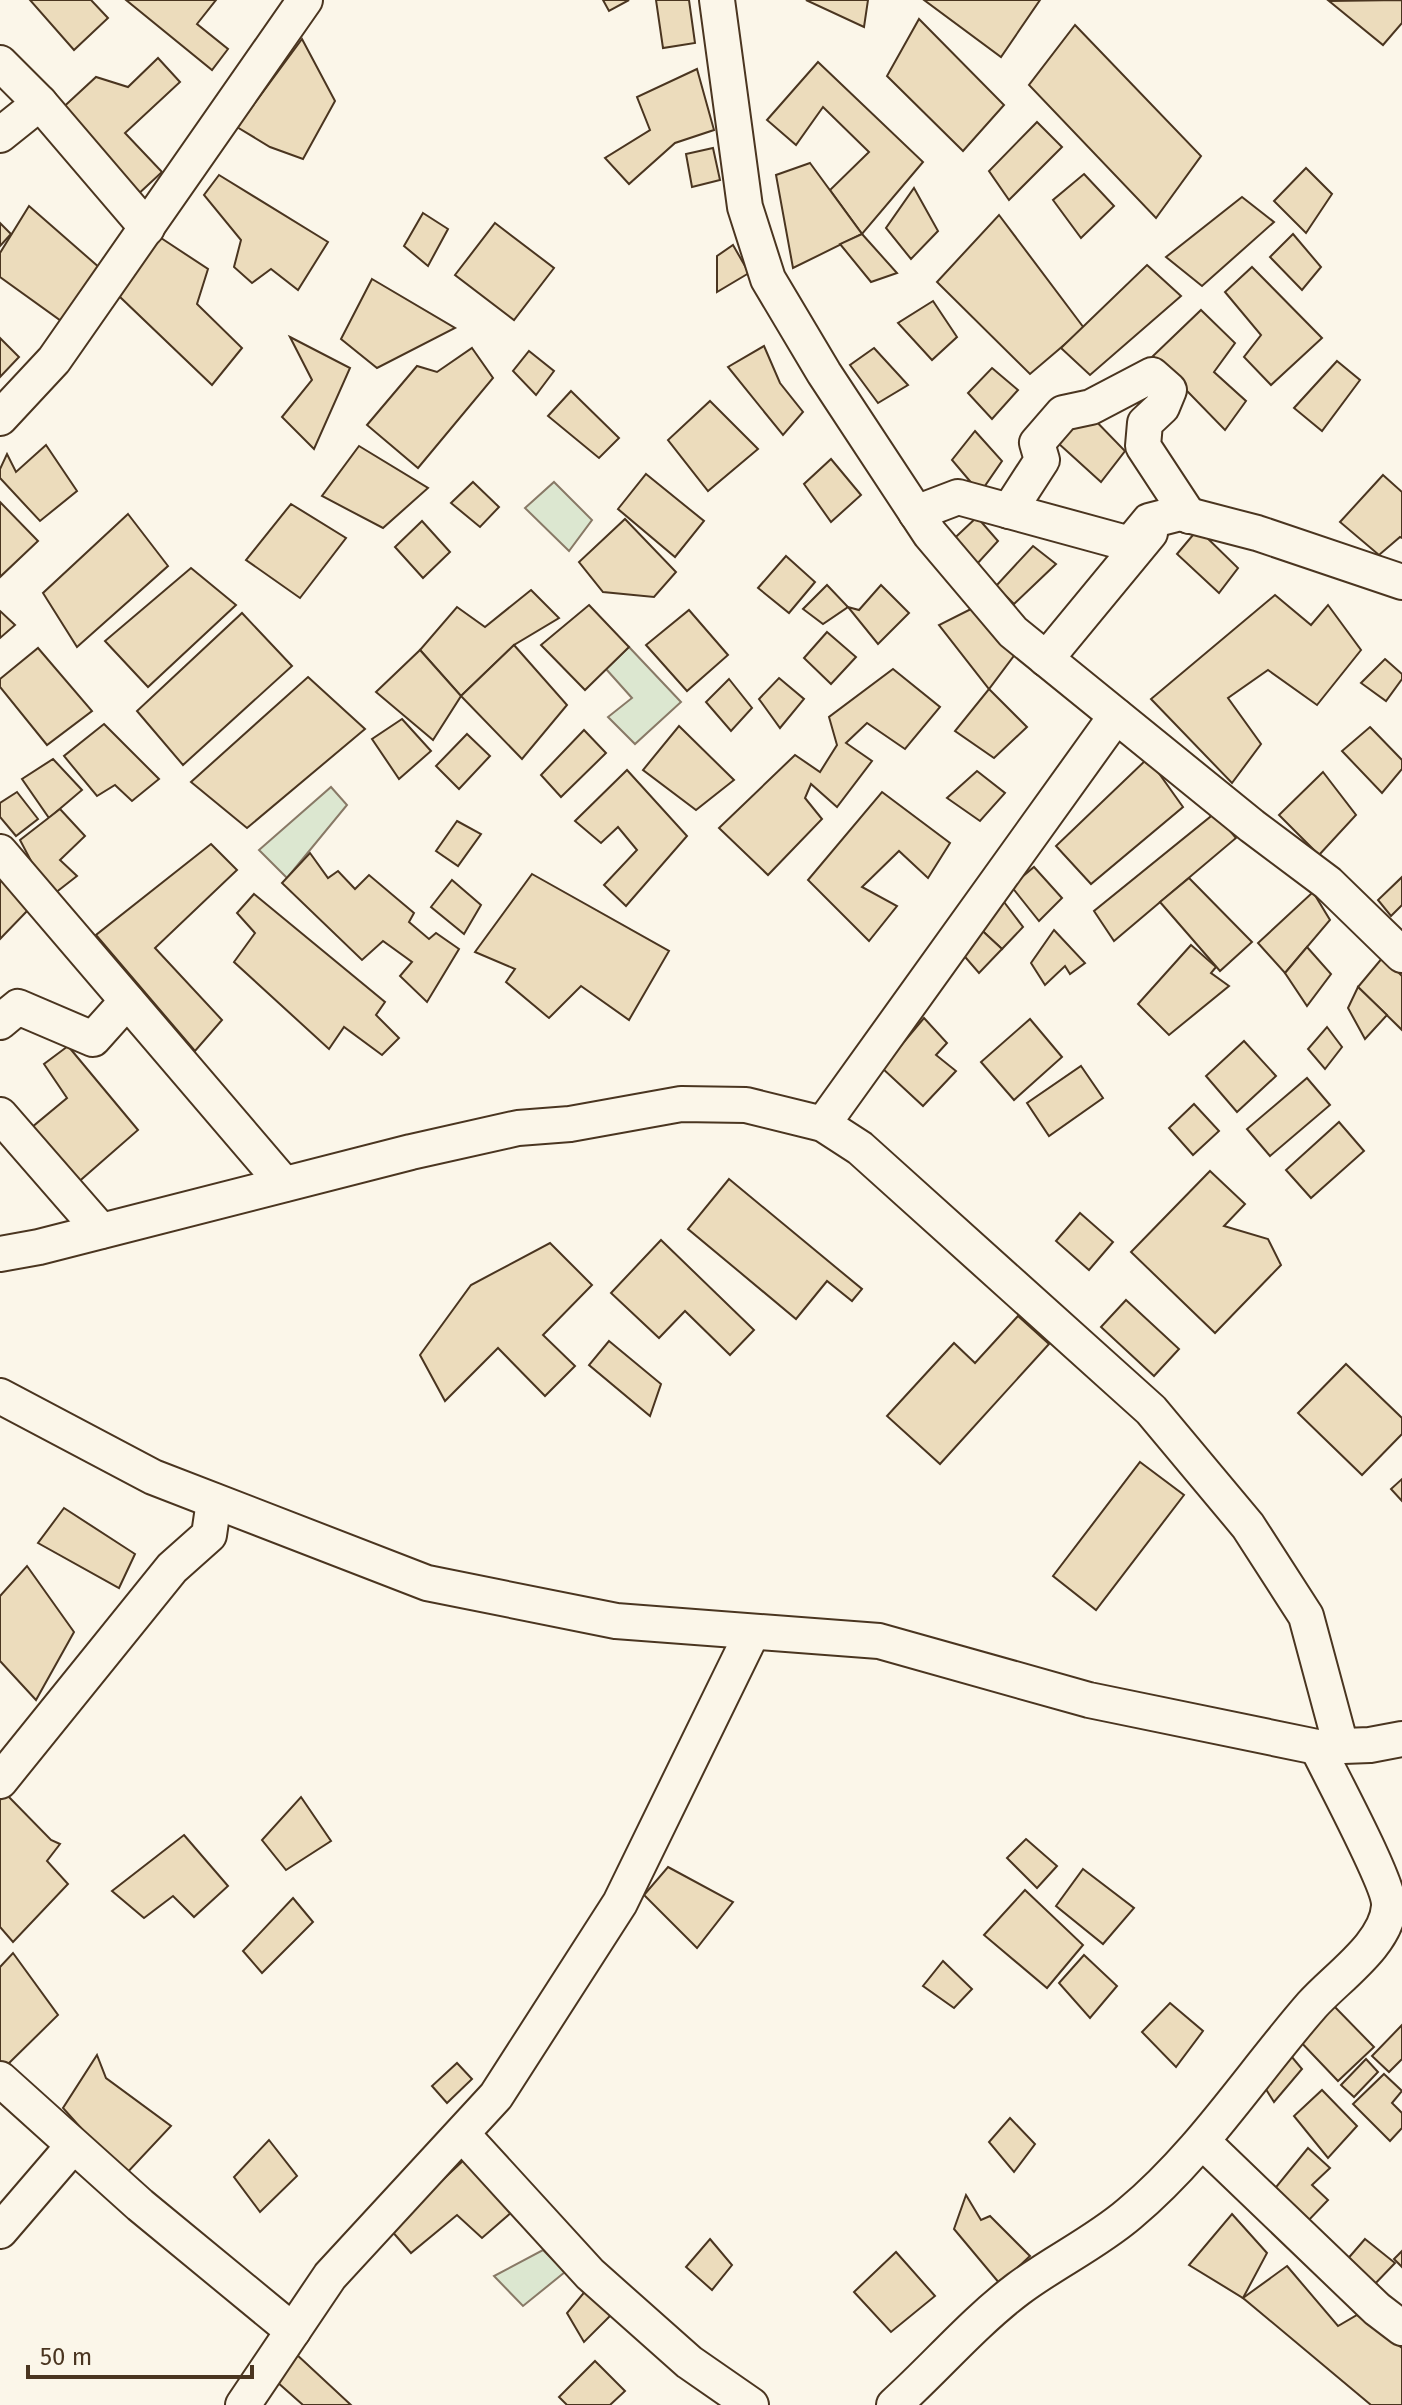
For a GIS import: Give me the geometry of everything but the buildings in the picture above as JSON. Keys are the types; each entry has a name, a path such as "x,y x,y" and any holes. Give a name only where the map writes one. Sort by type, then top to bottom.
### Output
{"street":[{"path":"0,418 54,360 305,0"},
{"path":"717,0 745,207 768,279 824,373 930,534 1013,632 1252,826 1328,883 1402,955"},
{"path":"0,63 40,103 147,228"},
{"path":"0,135 40,103"},
{"path":"1009,511 1042,460 1037,443 1063,413 1091,407 1152,375 1169,390 1162,407 1145,423 1143,446 1176,517"},
{"path":"916,513 958,497 1130,544 1149,521 1176,517 1257,533 1402,582"},
{"path":"1046,659 1176,517"},
{"path":"823,1124 1116,716"},
{"path":"0,852 284,1184"},
{"path":"0,1022 18,1007 93,1039 127,1001"},
{"path":"0,1254 518,1128 570,1124 681,1104 746,1105 823,1124 860,1148 1151,1410 1248,1526 1306,1616 1329,1746 1396,1915 1386,1921 1379,1937 1313,2005 1203,2142 1129,2215 1021,2287 989,2313 894,2405"},
{"path":"0,1115 101,1231"},
{"path":"0,1396 153,1477 427,1583 616,1621 879,1641 1089,1700 1329,1746 1370,1745 1402,1739"},
{"path":"0,1781 172,1568 209,1535 214,1501"},
{"path":"243,2405 330,2276 496,2096 620,1903 752,1633"},
{"path":"0,2079 73,2146 293,2331"},
{"path":"462,2134 590,2274 689,2362 751,2405"},
{"path":"1203,2142 1377,2309 1402,2328"},
{"path":"0,2231 73,2146"}],"green space":[{"path":"554,482 592,520 569,551 525,508"},
{"path":"629,647 681,702 635,744 608,717 632,698 606,669"},
{"path":"331,787 347,805 287,878 259,850"},
{"path":"543,2250 565,2272 523,2306 494,2276"}]}
